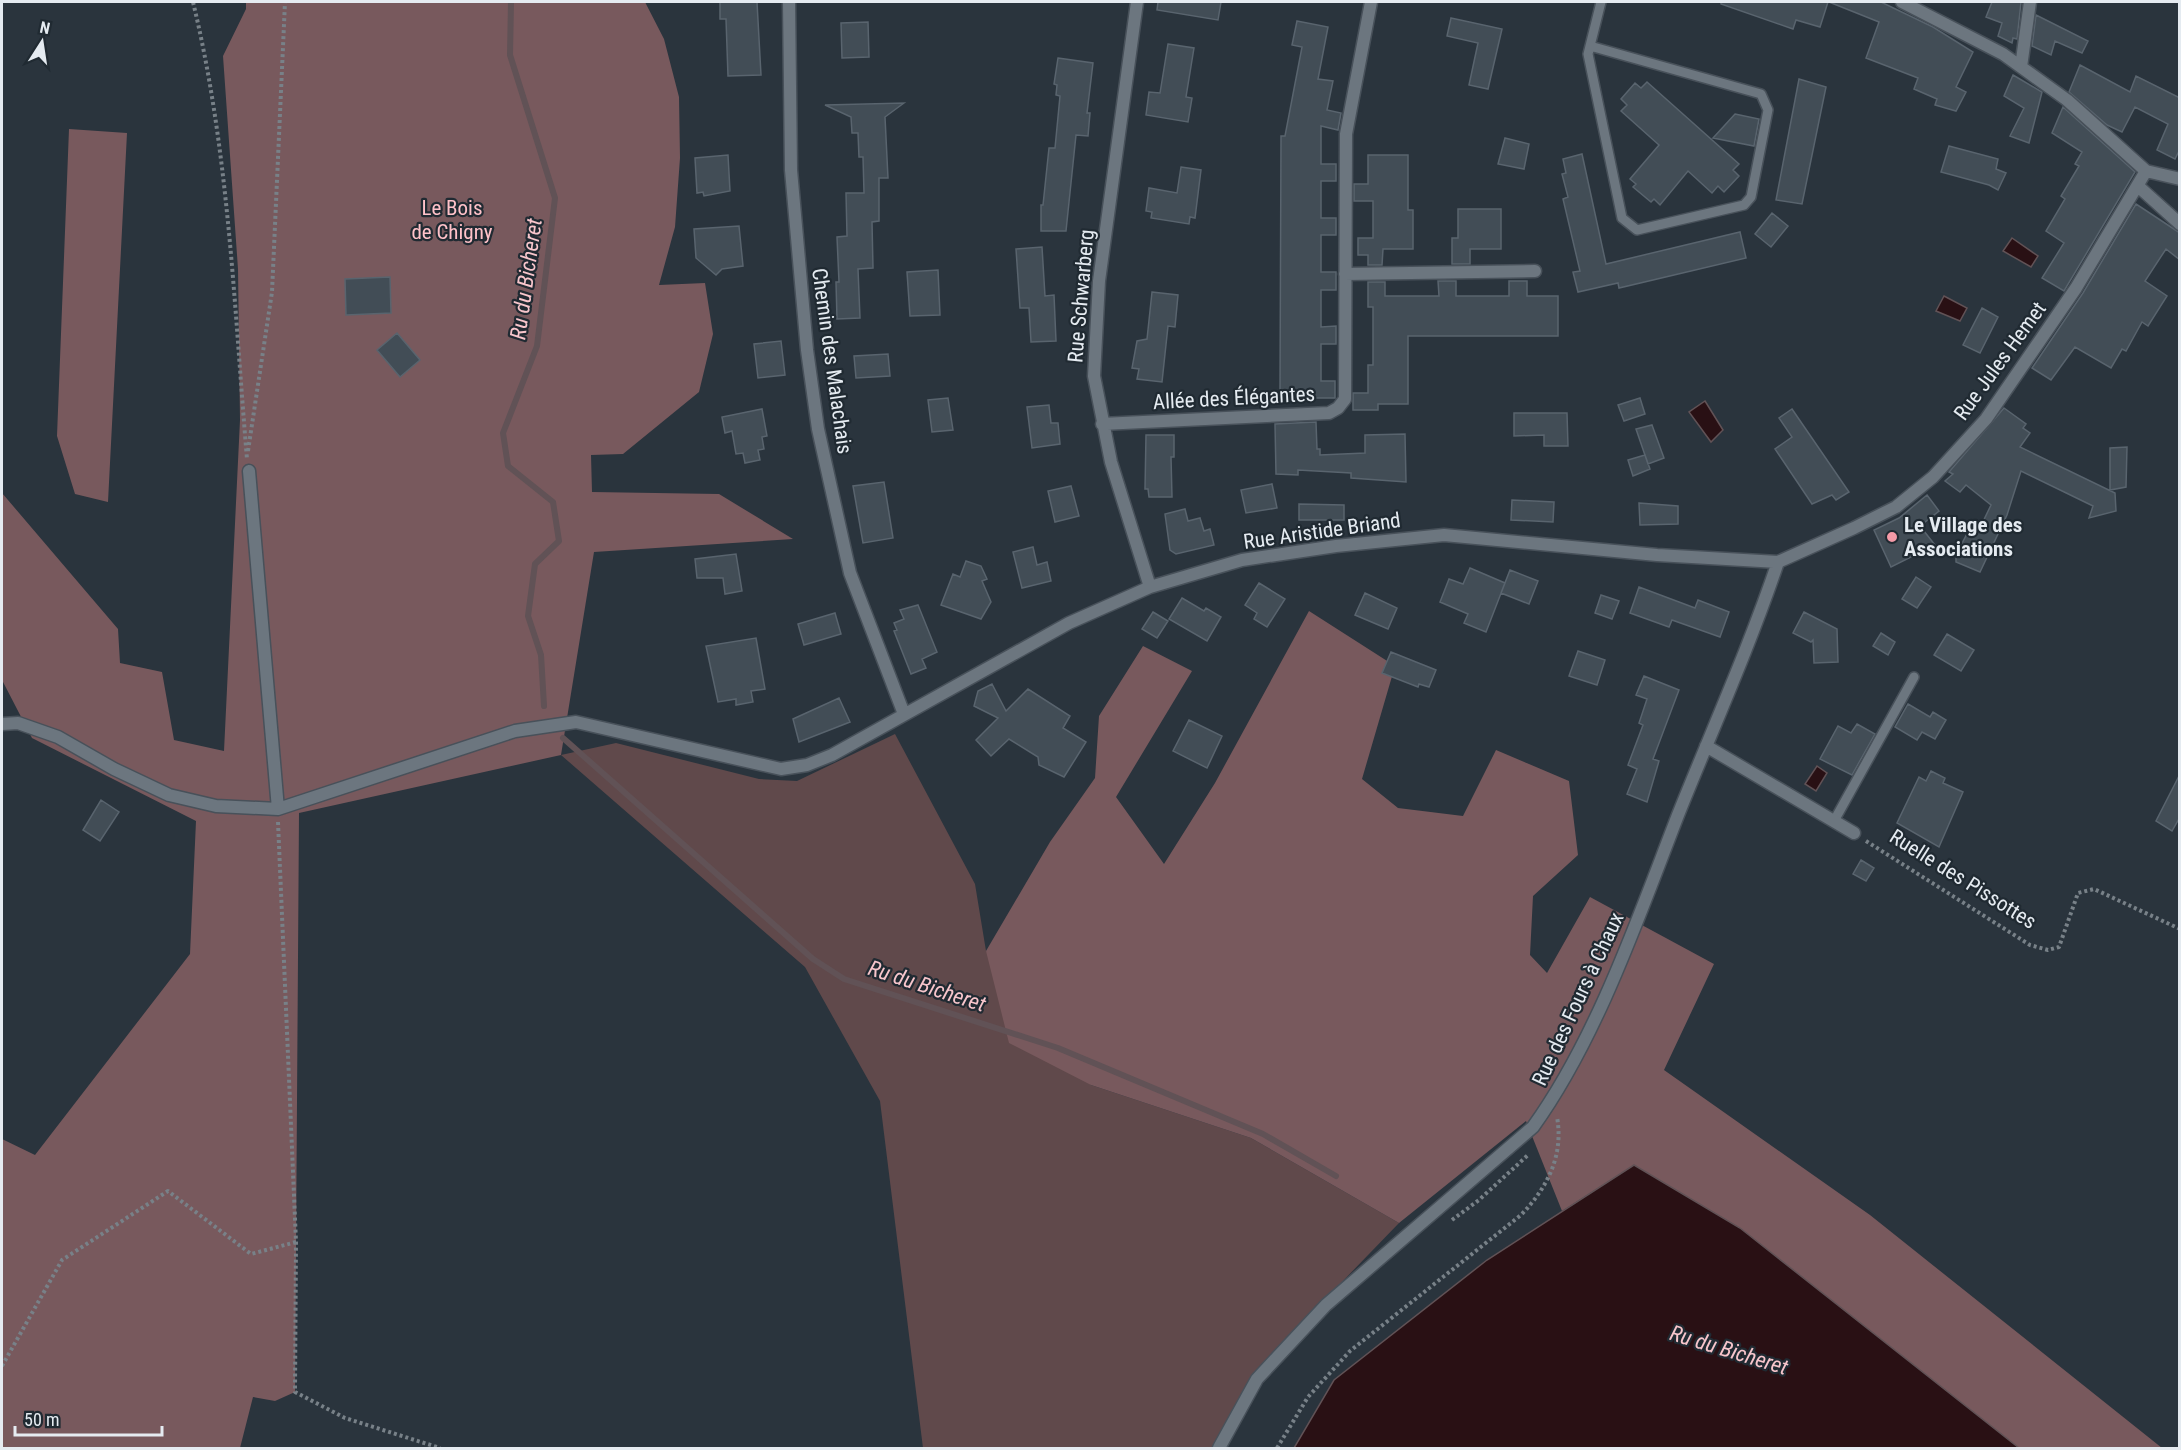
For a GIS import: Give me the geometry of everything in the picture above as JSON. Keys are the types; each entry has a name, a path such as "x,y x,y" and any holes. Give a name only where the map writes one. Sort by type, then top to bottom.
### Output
{"street":[{"name":"Chemin des Malachais","path":"789,2 791,170 807,350 818,429 850,573 904,714"},
{"name":"Rue Schwarberg","path":"1137,2 1099,281 1094,376 1101,424 1150,587"},
{"name":"Allée des Élégantes","path":"1101,424 1329,413 1338,408 1345,399 1346,134 1371,2"},
{"path":"1902,2 2003,54 2067,100 2146,171 2180,179"},
{"path":"2021,67 2030,2"},
{"name":"Rue Jules Hemet","path":"1778,562 1896,507 1932,477 1986,419 2076,288 2139,187 2146,171"},
{"path":"2139,187 2180,224"},
{"path":"1345,274 1535,271"},
{"path":"2,724 18,723 58,737 114,769 169,795 216,806 278,809 249,471"},
{"name":"Rue Aristide Briand","path":"278,809 515,731 576,722 782,769 807,765 832,755 1069,623 1150,587 1242,560 1336,546 1444,535 1657,555 1778,562"},
{"name":"Rue des Fours à Chaux","path":"1219,1449 1257,1379 1326,1305 1533,1127 1554,1099 1589,1031 1640,914 1759,617 1778,562"},
{"path":"1706,746 1854,833"}],"lane":[{"path":"1590,46 1761,94 1768,110 1751,196 1744,205 1637,230 1622,218 1588,54 1590,46 1601,2"},
{"path":"1834,821 1914,677"}],"path":[{"path":"193,2 209,69 225,184 249,471"},
{"path":"247,457 272,292 285,2"},
{"path":"278,809 296,1242 295,1392 345,1418 440,1449"},
{"name":"Ruelle des Pissottes","path":"1854,833 2030,945 2048,950 2059,947 2078,893 2094,889 2180,929"},
{"path":"1277,1449 1308,1397 1350,1351 1521,1215 1540,1195 1557,1158 1558,1125 1554,1099"},
{"path":"1551,1132 1558,1125"},
{"path":"1445,1226 1479,1200 1530,1152"},
{"path":"2,1366 62,1260 168,1191 251,1254 296,1242"}],"shaded area":[{"path":"895,734 975,884 986,951 1091,1085 1251,1138 1399,1223 1252,1375 1213,1448 923,1448 880,1101 805,967 561,755 616,743 759,779 797,781"}],"green space":[{"name":"Le Bois de Chigny","path":"246,2 645,2 664,39 679,97 680,158 675,227 659,285 705,283 713,334 699,392 623,454 591,455 592,492 719,494 793,539 594,552 561,755 299,813 295,1392 275,1401 253,1397 240,1448 2,1448 2,1139 35,1155 190,954 196,821 32,738 2,680 2,493 118,629 120,663 162,672 174,740 224,751 240,420 238,269 223,56 246,9"},
{"path":"69,129 127,133 108,502 75,494 57,436"},
{"path":"1309,611 1395,666 1362,779 1398,808 1463,816 1496,750 1569,781 1578,855 1533,896 1530,955 1547,973 1590,897 1714,964 1664,1070 1870,1215 2162,1448 2019,1448 1634,1165 1562,1211 1526,1121 1399,1223 1251,1138 1091,1085 1009,1043 986,951 1050,842 1095,778 1099,716 1143,646 1192,671 1116,797 1164,864 1215,783"}],"water":[{"path":"2012,238 2038,256 2031,267 2003,251"},
{"path":"1944,296 1967,308 1960,321 1936,311"},
{"path":"1705,401 1723,430 1711,442 1689,412"},
{"path":"1817,766 1827,773 1816,791 1805,784"},
{"path":"1634,1165 1740,1228 2019,1448 1294,1448 1334,1380 1487,1260"}],"building":[{"path":"720,2 757,2 761,75 728,76 726,19 720,19"},
{"path":"1158,2 1221,2 1218,20 1157,10"},
{"path":"1721,2 1828,2 1820,27 1796,20 1793,29 1721,4"},
{"path":"1829,2 1881,2 1933,27 1973,52 1956,87 1966,92 1956,111 1935,105 1937,99 1914,89 1918,78 1866,58 1879,22"},
{"path":"1992,2 2021,2 2017,39 2013,38 2012,43 1998,36 2002,23 1986,17"},
{"path":"2036,15 2088,41 2082,53 2055,41 2051,55 2032,46"},
{"path":"1451,18 1502,29 1488,89 1469,85 1478,43 1447,36"},
{"path":"1297,21 1328,27 1318,79 1333,81 1327,110 1341,113 1338,130 1321,126 1321,164 1336,164 1336,181 1321,181 1321,218 1336,218 1336,235 1321,235 1321,272 1336,272 1336,290 1321,290 1321,327 1336,326 1336,344 1321,344 1321,381 1335,381 1335,398 1311,398 1311,392 1280,392 1281,136 1285,136 1302,47 1292,45"},
{"path":"868,22 869,57 842,58 841,23"},
{"path":"1168,44 1194,48 1186,97 1192,98 1188,122 1146,115 1149,92 1160,93"},
{"path":"1058,58 1093,63 1087,113 1090,113 1088,136 1076,135 1066,231 1041,231 1041,205 1043,205 1049,148 1055,148 1060,96 1056,95 1057,85 1054,84"},
{"path":"2080,65 2130,92 2136,76 2180,98 2180,149 2175,159 2157,150 2168,124 2135,107 2122,132 2107,125 2069,92"},
{"path":"2013,75 2042,92 2029,143 2010,136 2024,108 2004,96"},
{"path":"1799,79 1826,87 1802,204 1776,200"},
{"path":"1647,82 1739,164 1733,170 1739,176 1724,192 1718,186 1712,193 1688,171 1660,205 1654,199 1651,202 1633,187 1636,184 1630,179 1659,145 1621,111 1627,105 1621,99 1635,83 1641,88"},
{"path":"904,103 885,117 888,178 879,178 879,221 872,222 873,268 858,269 860,318 837,319 836,282 839,282 837,237 847,236 846,193 864,193 863,157 859,157 858,133 852,133 851,117 825,105"},
{"path":"2063,107 2135,172 2064,291 2042,278 2064,243 2046,231 2065,199 2061,196 2079,166 2075,164 2082,152 2052,133"},
{"path":"1735,114 1759,119 1754,146 1713,138"},
{"path":"1505,138 1529,144 1524,169 1498,164"},
{"path":"1949,146 1998,159 1996,169 2006,173 1998,190 1989,185 1941,172"},
{"path":"1582,154 1606,264 1740,232 1746,258 1619,288 1618,283 1578,292 1573,272 1580,271 1563,199 1568,197 1562,174 1566,173 1563,159"},
{"path":"728,155 730,191 704,196 703,192 697,193 695,158"},
{"path":"1368,155 1408,155 1408,210 1413,210 1413,249 1383,249 1382,265 1368,265 1368,255 1358,255 1358,238 1373,238 1373,201 1354,201 1354,184 1368,184"},
{"path":"1181,167 1201,170 1195,218 1190,217 1189,224 1151,218 1152,212 1146,211 1149,188 1177,193"},
{"path":"2136,204 2180,233 2180,260 2166,249 2145,281 2167,296 2148,326 2142,322 2126,351 2122,349 2111,368 2075,347 2051,380 2032,368 2083,293"},
{"path":"1458,209 1501,209 1501,249 1470,249 1470,264 1452,264 1452,238 1458,238"},
{"path":"1772,213 1788,226 1771,247 1755,234"},
{"path":"739,226 743,266 722,269 716,275 696,258 694,229"},
{"path":"1042,247 1045,296 1054,295 1056,341 1031,342 1029,308 1020,308 1016,249"},
{"path":"938,270 940,315 910,316 907,272"},
{"path":"390,277 391,313 346,315 345,279"},
{"path":"1438,281 1456,281 1456,296 1509,296 1509,281 1527,281 1527,296 1558,296 1558,336 1408,336 1408,404 1378,404 1378,410 1353,410 1353,393 1368,393 1368,365 1373,365 1373,307 1368,307 1368,282 1385,282 1385,296 1439,296"},
{"path":"1152,292 1178,295 1175,327 1168,326 1162,382 1137,379 1139,369 1132,368 1137,341 1147,339"},
{"path":"1982,308 1998,317 1980,353 1963,345"},
{"path":"397,333 420,360 400,377 377,350"},
{"path":"781,341 785,375 758,378 754,344"},
{"path":"888,354 890,376 856,378 854,356"},
{"path":"948,398 953,430 932,432 928,400"},
{"path":"1640,398 1645,414 1624,421 1618,405"},
{"path":"1049,405 1051,423 1058,423 1060,444 1032,448 1027,407"},
{"path":"2004,408 2026,424 2023,428 2030,433 2020,447 2115,493 2116,511 2089,518 2093,506 2021,471 2007,515 1980,572 1956,562 1956,555 1970,528 1978,532 1991,505 1966,485 1960,492 1945,481 1953,474 1949,472"},
{"path":"762,409 767,436 762,437 764,449 758,450 760,460 745,463 743,453 736,454 732,431 725,433 722,417"},
{"path":"1792,409 1849,492 1836,500 1832,495 1812,504 1775,449 1792,437 1779,418"},
{"path":"1514,413 1567,413 1568,446 1544,446 1544,435 1514,436"},
{"path":"1316,422 1317,449 1320,449 1320,455 1365,453 1365,435 1405,434 1406,482 1351,478 1351,473 1298,470 1298,475 1276,474 1275,424"},
{"path":"1652,425 1664,458 1648,464 1636,429"},
{"path":"1146,435 1174,435 1174,457 1171,457 1172,497 1149,497 1148,489 1145,489"},
{"path":"2127,447 2126,487 2110,490 2110,448"},
{"path":"1645,455 1650,469 1633,476 1628,460"},
{"path":"884,482 893,538 863,543 853,486"},
{"path":"1272,484 1277,508 1246,513 1241,490"},
{"path":"1071,486 1079,516 1055,522 1048,491"},
{"path":"1927,495 1939,511 1920,526 1935,545 1891,567 1874,530 1899,518"},
{"path":"1512,500 1554,502 1553,522 1511,520"},
{"path":"1639,503 1678,506 1678,524 1640,525"},
{"path":"1299,504 1344,505 1344,520 1299,520"},
{"path":"1185,509 1188,521 1200,518 1204,531 1210,529 1214,545 1176,554 1170,550 1165,514"},
{"path":"1033,547 1037,565 1047,562 1051,581 1022,588 1013,552"},
{"path":"736,554 742,591 725,594 723,578 697,578 695,559"},
{"path":"966,561 981,566 987,579 982,581 991,602 981,619 941,605 953,574 960,577"},
{"path":"1470,568 1505,583 1486,632 1464,623 1468,614 1440,602 1449,579 1463,584"},
{"path":"1510,570 1538,581 1529,604 1501,593"},
{"path":"1916,577 1931,587 1917,608 1902,599"},
{"path":"1259,583 1285,599 1267,627 1254,619 1257,613 1245,605"},
{"path":"1639,587 1695,608 1698,600 1729,612 1720,637 1672,620 1669,627 1630,613"},
{"path":"1365,593 1397,608 1388,629 1355,615"},
{"path":"1601,595 1619,601 1612,619 1595,613"},
{"path":"1182,598 1204,611 1206,608 1221,617 1207,641 1169,619"},
{"path":"918,605 937,652 922,659 926,668 911,674 894,631 897,630 894,623 904,619 900,610"},
{"path":"1153,612 1168,621 1157,638 1142,629"},
{"path":"1804,612 1837,629 1838,662 1814,663 1813,640 1811,642 1793,633"},
{"path":"835,613 841,634 804,645 798,624"},
{"path":"1881,633 1895,642 1888,655 1873,646"},
{"path":"1947,634 1974,650 1961,671 1934,655"},
{"path":"756,638 765,689 751,691 753,702 736,705 736,699 718,702 706,646"},
{"path":"1578,651 1605,660 1597,685 1569,676"},
{"path":"1391,652 1436,670 1429,687 1419,684 1418,687 1382,673"},
{"path":"1644,676 1679,690 1653,759 1659,761 1647,802 1627,794 1637,769 1628,765 1643,725 1639,723 1647,699 1636,695"},
{"path":"992,684 1006,711 1028,689 1070,716 1063,728 1086,742 1064,777 1039,765 1038,757 1009,739 991,756 976,740 998,718 974,706 978,691"},
{"path":"839,698 850,722 799,742 793,719"},
{"path":"1908,704 1930,717 1933,712 1946,720 1935,739 1922,732 1917,740 1895,727"},
{"path":"1189,720 1222,736 1207,768 1173,751"},
{"path":"1857,724 1875,734 1852,775 1820,759 1838,726 1851,733"},
{"path":"1931,771 1945,778 1943,783 1963,792 1939,847 1897,823 1919,777 1926,781"},
{"path":"2180,774 2180,817 2172,831 2156,821"},
{"path":"101,800 119,812 100,841 83,830"},
{"path":"1861,860 1874,868 1866,881 1853,874"}],"waterway":[{"name":"Ru du Bicheret","path":"511,2 510,55 555,198 537,346 503,433 508,466 553,502 559,541 535,564 528,616 541,655 544,706"},
{"name":"Ru du Bicheret","path":"563,738 813,959 844,979 1058,1048 1263,1134 1336,1176"}],"place":[{"name":"Le Village des Associations","path":"1892,537"}]}
